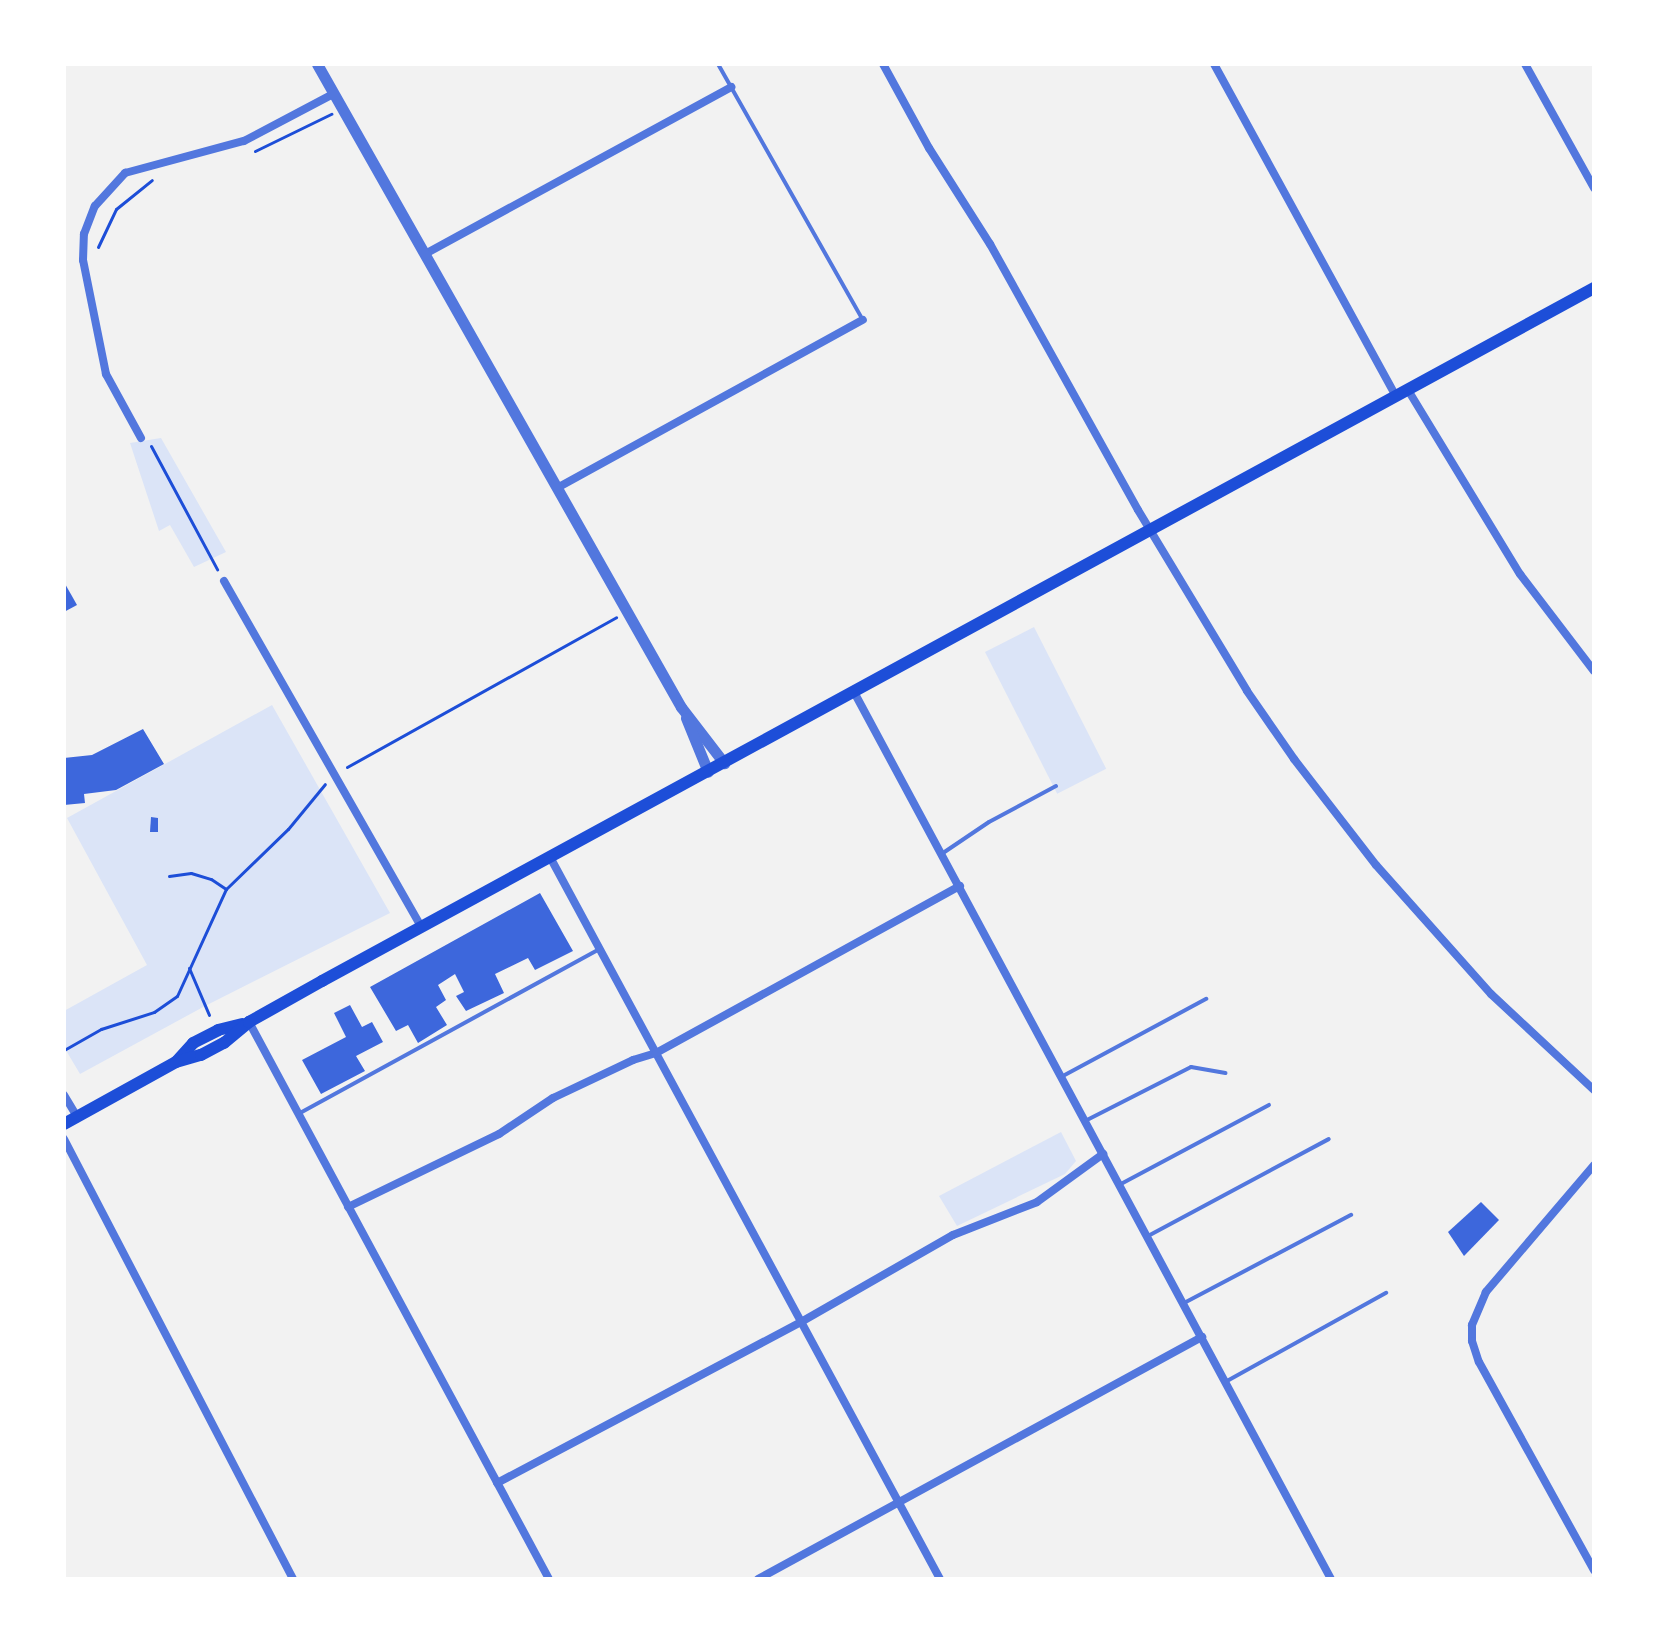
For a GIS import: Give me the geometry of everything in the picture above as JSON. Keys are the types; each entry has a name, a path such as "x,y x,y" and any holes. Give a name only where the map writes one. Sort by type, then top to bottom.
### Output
{"main road":[{"path":"64,1124 176,1062 193,1043 218,1030 249,1022 1594,288"}],"street":[{"path":"317,64 681,707 708,772"},
{"path":"883,64 929,148 990,244 1151,530 1247,691 1294,759 1376,865 1491,994 1594,1090"},
{"path":"1214,64 1402,393 1520,574 1594,671"},
{"path":"1525,64 1594,188"},
{"path":"425,254 731,87"},
{"path":"141,438 106,374 83,260 84,234 95,206 125,173 244,141 333,94"},
{"path":"557,488 863,320"},
{"path":"224,581 421,927"},
{"path":"854,692 1331,1579"},
{"path":"681,707 724,763"},
{"path":"550,857 940,1579"},
{"path":"348,1207 499,1134 553,1098 633,1060 656,1053 960,886"},
{"path":"249,1022 549,1579"},
{"path":"64,1095 77,1117"},
{"path":"64,1139 293,1579"},
{"path":"497,1483 801,1322 953,1235 1037,1202 1103,1154"},
{"path":"1594,1165 1486,1292 1477,1307 1472,1333 1479,1362 1594,1570"},
{"path":"758,1579 1202,1337"}],"lane":[{"path":"718,64 863,320"},
{"path":"943,853 989,822 1056,786"},
{"path":"299,1114 600,949"},
{"path":"1061,1077 1206,999"},
{"path":"1084,1121 1191,1067 1225,1073"},
{"path":"1119,1185 1269,1105"},
{"path":"1147,1236 1329,1139"},
{"path":"1184,1303 1351,1215"},
{"path":"1226,1381 1386,1293"}],"path":[{"path":"250,152 265,148 341,108"},
{"path":"96,256 116,209 157,176"},
{"path":"151,443 150,450 224,581"},
{"path":"64,1050 101,1029 154,1012 177,996 226,889 288,829 333,774 626,611"},
{"path":"169,876 191,873 211,879 226,889"},
{"path":"189,968 209,1015"}],"shaded area":[{"path":"161,438 226,552 194,567 170,525 159,531 130,443"},
{"path":"1034,627 1106,769 1057,794 985,652"},
{"path":"272,705 390,913 205,1006 80,1074 64,1047 64,1011 147,965 67,818"},
{"path":"1061,1132 1076,1161 1065,1174 957,1226 939,1196"}],"building":[{"path":"64,582 77,605 64,612"},
{"path":"143,729 164,764 116,790 84,794 85,803 64,805 64,758 92,755"},
{"path":"151,817 158,818 158,832 150,832"},
{"path":"540,893 573,951 535,970 528,958 495,974 504,993 466,1011 456,996 464,992 455,974 438,985 446,1000 436,1007 447,1025 418,1043 408,1025 396,1031 370,987"},
{"path":"350,1005 362,1027 372,1022 383,1042 356,1056 365,1071 321,1094 302,1060 346,1037 334,1013"},
{"path":"1481,1202 1499,1220 1464,1256 1448,1232"}]}
